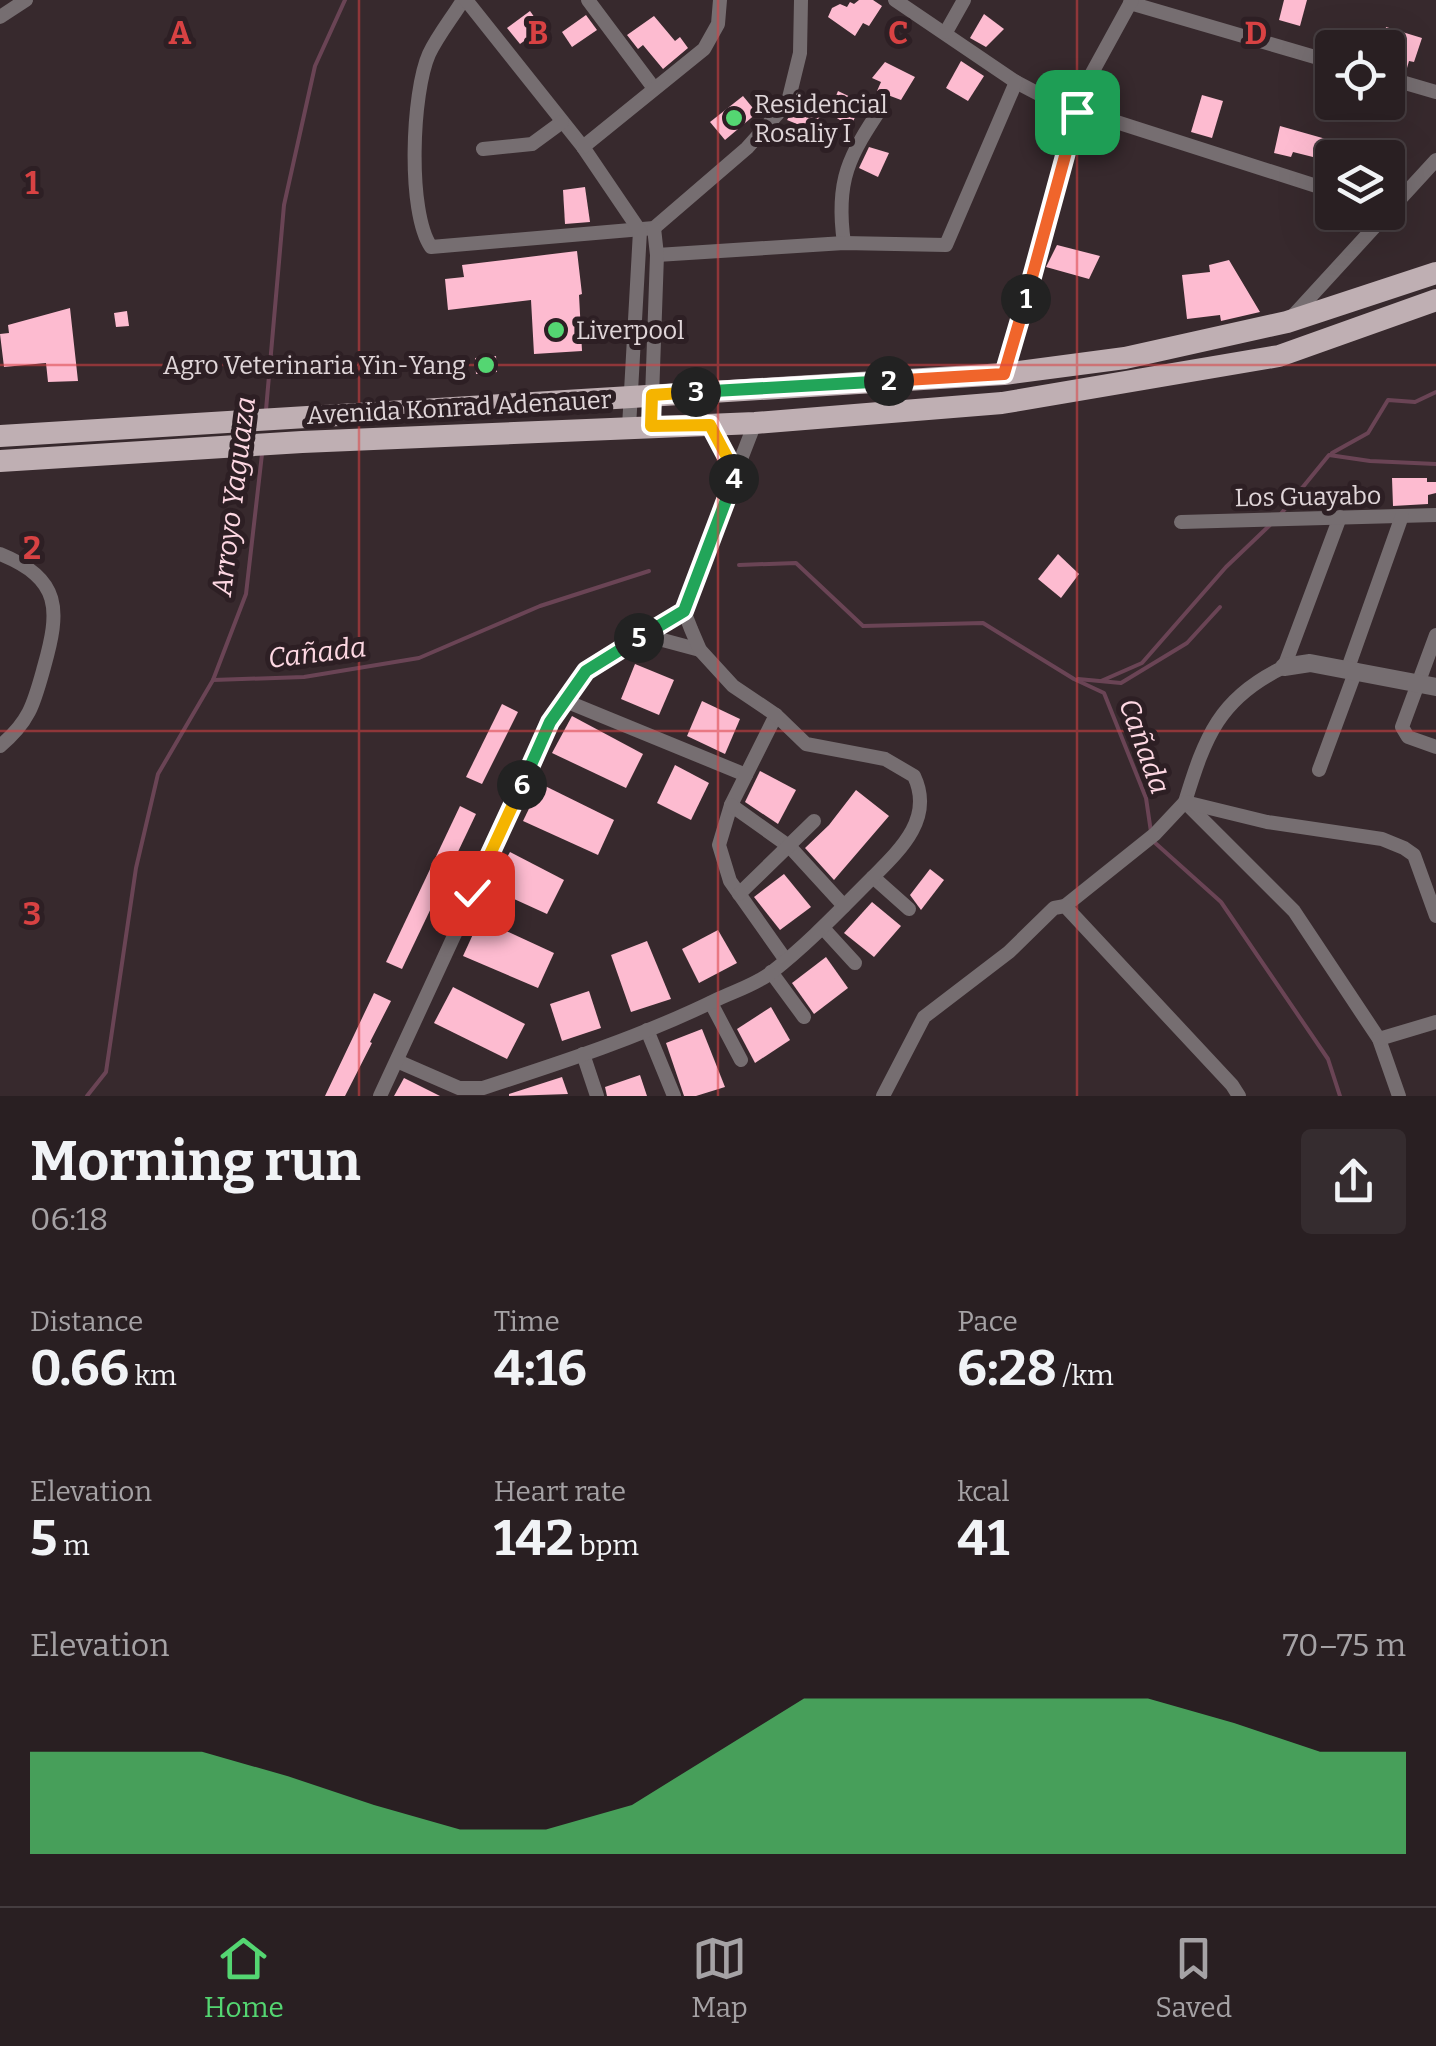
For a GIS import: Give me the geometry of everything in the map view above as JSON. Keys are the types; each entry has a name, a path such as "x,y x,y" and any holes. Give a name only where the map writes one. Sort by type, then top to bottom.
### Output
{"main road":[{"name":"Avenida Konrad Adenauer","path":"0,436 1004,374 1126,358 1287,322 1436,274"},
{"name":"Avenida Konrad Adenauer","path":"0,460 302,442 755,423 1002,403 1279,356 1436,300"}],"street":[{"path":"0,17 26,0"},
{"path":"640,426 656,254 647,230 464,0 428,56 414,149 416,195 431,247 647,230 747,148 788,102 800,53 801,0"},
{"path":"588,0 654,87"},
{"path":"582,148 704,49 718,24 720,0"},
{"path":"895,0 1016,82 1077,112 1315,186"},
{"path":"946,32 964,0"},
{"path":"1004,374 1081,93 1131,1 1315,57"},
{"path":"656,254 844,243 940,246 949,242 1016,82"},
{"path":"1405,83 1436,92"},
{"path":"844,243 838,208 844,174 859,141 883,105"},
{"path":"483,149 532,144 562,122"},
{"path":"1405,192 1436,160"},
{"path":"640,426 647,230"},
{"path":"1287,322 1370,230"},
{"path":"380,1096 563,700 586,671 684,611 755,423"},
{"path":"710,425 736,474"},
{"name":"Los Guayabo","path":"1181,522 1436,515"},
{"path":"1320,770 1402,516"},
{"path":"1284,668 1340,517"},
{"path":"0,554 36,573 46,586 56,626 33,706 22,728 0,746"},
{"path":"397,1061 459,1088 484,1088 584,1054 711,1003 772,972 822,928 873,877 920,818 923,802 914,776 886,759 806,744 776,715 733,686 700,650 684,611"},
{"path":"1436,634 1428,685 1402,728 1408,738 1436,747"},
{"path":"644,635 700,650"},
{"path":"883,1096 924,1017 1010,952 1023,934 1054,908 1065,906 1142,845 1185,802 1203,743 1228,707 1258,680 1284,668 1310,663 1428,685"},
{"path":"563,700 746,775"},
{"path":"776,715 730,805 719,845 730,881 786,959"},
{"path":"1185,802 1268,822 1382,839 1404,848 1414,856 1436,916"},
{"path":"1185,802 1294,911 1379,1038 1399,1096"},
{"path":"730,805 790,846 844,906"},
{"path":"739,894 814,821"},
{"path":"873,877 909,908"},
{"path":"1065,906 1238,1096"},
{"path":"822,928 854,963"},
{"path":"772,972 804,1017"},
{"path":"711,1003 741,1060"},
{"path":"1379,1038 1436,1022"},
{"path":"647,1030 674,1096"},
{"path":"584,1054 596,1096"},
{"path":"513,1078 518,1096"}],"building":[{"path":"859,0 873,0 882,6 869,26 863,23 855,36 828,17 832,8 840,4 847,7"},
{"path":"1284,0 1307,0 1300,26 1279,20"},
{"path":"530,11 542,28 520,44 507,28"},
{"path":"984,14 1004,29 986,47 970,38"},
{"path":"586,15 597,30 572,47 562,32"},
{"path":"654,16 675,41 680,37 688,48 663,69 643,45 638,49 627,35"},
{"path":"1405,33 1422,38 1414,62 1409,61 1407,68"},
{"path":"961,61 984,76 968,101 946,88"},
{"path":"885,62 915,77 901,100 877,91 881,82 872,78"},
{"path":"838,91 861,102 851,127 829,113"},
{"path":"1202,95 1223,101 1212,138 1191,132"},
{"name":"Residencial Rosaliy I","path":"743,96 757,113 725,140 710,122"},
{"path":"799,101 820,116 812,130 787,120"},
{"path":"1280,126 1326,139 1315,140 1315,158 1293,152 1291,157 1274,153"},
{"path":"869,147 889,153 878,177 859,168"},
{"path":"585,187 590,222 565,224 563,190"},
{"path":"1057,245 1100,256 1089,279 1046,267"},
{"path":"577,251 582,351 534,354 531,300 448,310 445,279 464,277 462,265"},
{"path":"1229,260 1260,312 1221,321 1220,315 1187,319 1182,275 1210,272 1209,265"},
{"path":"70,308 78,381 48,382 46,363 4,367 0,334 9,333 8,325"},
{"path":"127,311 129,326 116,327 114,313"},
{"name":"Agro Veterinaria Yin-Yang","path":"496,356 497,372 476,374 475,358"},
{"path":"1392,478 1427,478 1427,482 1436,482 1436,493 1428,495 1428,504 1393,506"},
{"path":"1058,554 1079,574 1061,598 1038,579"},
{"path":"635,664 674,680 659,715 621,699"},
{"path":"702,701 740,719 725,754 687,736"},
{"path":"502,704 518,712 482,784 466,777"},
{"path":"572,716 643,754 626,788 552,753"},
{"path":"675,765 709,783 691,820 657,803"},
{"path":"760,771 796,790 778,824 745,802"},
{"path":"541,784 614,820 598,855 523,821"},
{"path":"856,790 889,816 834,880 805,848"},
{"path":"460,806 476,814 402,969 386,962"},
{"path":"510,852 564,880 547,914 490,888"},
{"path":"930,869 944,880 921,910 910,895"},
{"path":"784,874 811,907 780,930 754,897"},
{"path":"872,902 901,926 874,957 844,933"},
{"path":"480,919 554,953 538,988 463,956"},
{"path":"718,930 737,963 699,983 682,949"},
{"path":"647,941 671,999 631,1012 611,955"},
{"path":"826,957 848,988 814,1014 792,983"},
{"path":"453,987 525,1024 507,1059 434,1023"},
{"path":"589,991 601,1028 562,1041 550,1004"},
{"path":"374,993 391,1001 372,1043 345,1096 325,1096"},
{"path":"771,1007 790,1040 755,1063 737,1029"},
{"path":"702,1029 725,1087 684,1096 666,1043"},
{"path":"640,1075 647,1096 607,1096 605,1087"},
{"path":"562,1077 568,1094 509,1096 509,1094"},
{"path":"404,1078 440,1096 394,1096"}],"waterway":[{"name":"Arroyo Yaguaza","path":"266,410 284,205 315,66 345,0"},
{"path":"1332,453 1368,433 1388,400 1415,402 1436,392"},
{"name":"Arroyo Yaguaza","path":"87,1096 106,1072 136,868 158,774 213,680 246,594 262,454"},
{"name":"Cañada","path":"1280,515 1329,455 1436,464"},
{"name":"Cañada","path":"1101,681 1142,663 1226,567 1270,525"},
{"name":"Cañada","path":"739,565 796,563 863,626 983,623 1104,693 1146,798 1151,832"},
{"name":"Cañada","path":"213,680 304,677 419,658 540,606 649,571"},
{"path":"1078,679 1121,683 1187,643 1220,607"},
{"name":"Cañada","path":"1153,841 1221,902 1328,1059 1340,1096"}],"place":[{"name":"Residencial Rosaliy I","path":"734,118"},
{"name":"Liverpool","path":"556,330"},
{"name":"Agro Veterinaria Yin-Yang","path":"486,365"}],"route":[{"path":"472,893 563,700 586,671 684,611 736,474 710,425 651,426 652,395 1004,374 1077,112"}]}
